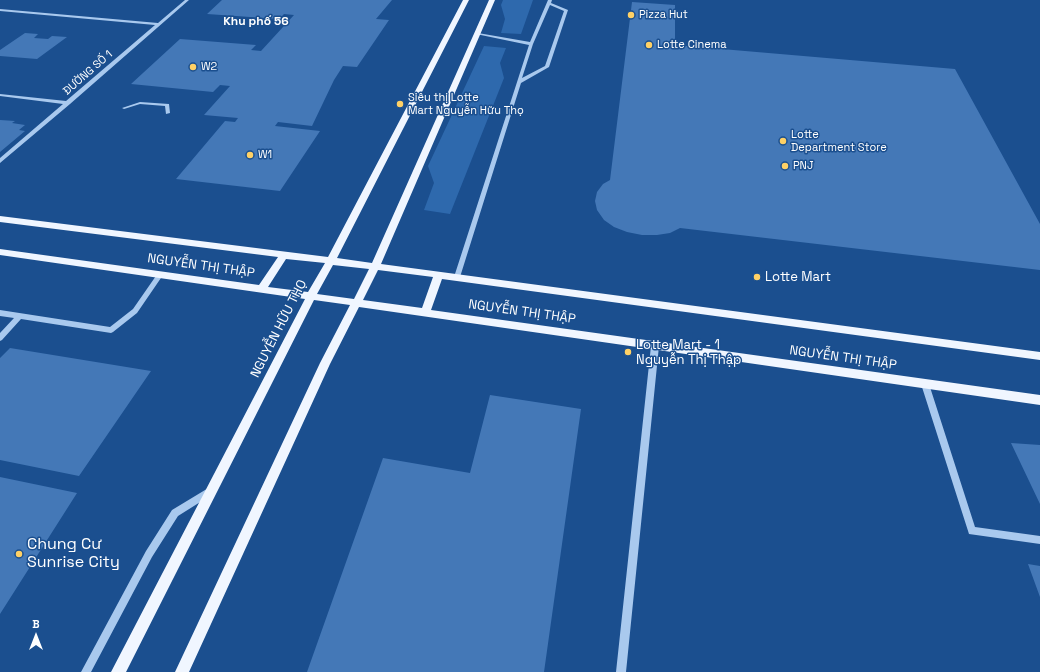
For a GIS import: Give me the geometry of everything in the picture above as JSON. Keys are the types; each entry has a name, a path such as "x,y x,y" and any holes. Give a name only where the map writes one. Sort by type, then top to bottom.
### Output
{"main road":[{"name":"NGUYỄN HỮU THỌ","path":"118,672 311,296 331,261 466,0"},
{"path":"182,672 325,363 375,267 492,0"},
{"name":"NGUYỄN THỊ THẬP","path":"0,219 457,277 1040,356"},
{"name":"NGUYỄN THỊ THẬP","path":"0,252 1040,400"},
{"path":"262,289 284,255"},
{"path":"425,312 439,275"}],"street":[{"name":"ĐƯỜNG SỐ 1","path":"0,161 187,0"},
{"path":"457,277 531,44 549,2 566,10 547,67 519,82"},
{"path":"0,10 158,24"},
{"path":"478,34 531,44"},
{"path":"0,95 68,103"},
{"path":"124,108 140,103 167,105 168,113"},
{"path":"0,313 111,330 135,311 160,275"},
{"path":"0,338 20,316"},
{"path":"621,672 655,346"},
{"path":"924,384 972,531 1040,540"},
{"path":"86,672 149,554 175,513 212,490"}],"shaded area":[{"path":"503,0 533,0 521,34 501,33 505,19 501,5"},
{"path":"484,46 506,48 500,63 504,78 450,214 424,210 434,183 428,166"}],"building":[{"path":"222,0 392,0 376,19 389,20 357,67 343,66 334,80 312,126 278,122 275,126 320,131 280,191 176,179 225,121 235,122 238,118 204,115 230,86 220,85 213,92 131,84 180,39 256,45 251,50 261,51 294,15 284,14 279,19 207,14"},
{"path":"632,2 675,5 675,45 955,69 1040,224 1040,270 680,228 670,233 642,235 627,232 614,227 604,220 597,210 595,201 597,192 603,184 610,180"},
{"path":"25,33 38,34 34,38 48,39 52,36 67,37 37,59 0,56 0,50"},
{"path":"0,120 15,121 12,123 25,125 19,130 25,131 0,152"},
{"path":"10,348 151,371 79,476 0,460 0,358"},
{"path":"490,395 581,409 544,672 307,672 383,458 470,473"},
{"path":"1011,443 1040,445 1040,504"},
{"name":"Chung Cư Sunrise City","path":"0,477 77,493 0,614"},
{"path":"1028,564 1040,566 1040,597"}],"place":[{"name":"Pizza Hut","path":"631,15"},
{"name":"Lotte Cinema","path":"649,45"},
{"name":"W2","path":"193,67"},
{"name":"Siêu thị Lotte Mart Nguyễn Hữu Thọ","path":"400,104"},
{"name":"Lotte Department Store","path":"783,141"},
{"name":"W1","path":"250,155"},
{"name":"PNJ","path":"785,166"},
{"name":"Lotte Mart","path":"757,277"},
{"name":"Lotte Mart - 1 Nguyễn Thị Thập","path":"628,352"},
{"name":"Chung Cư Sunrise City","path":"19,554"}],"district":[{"name":"Khu phố 56","path":"256,22"}]}
